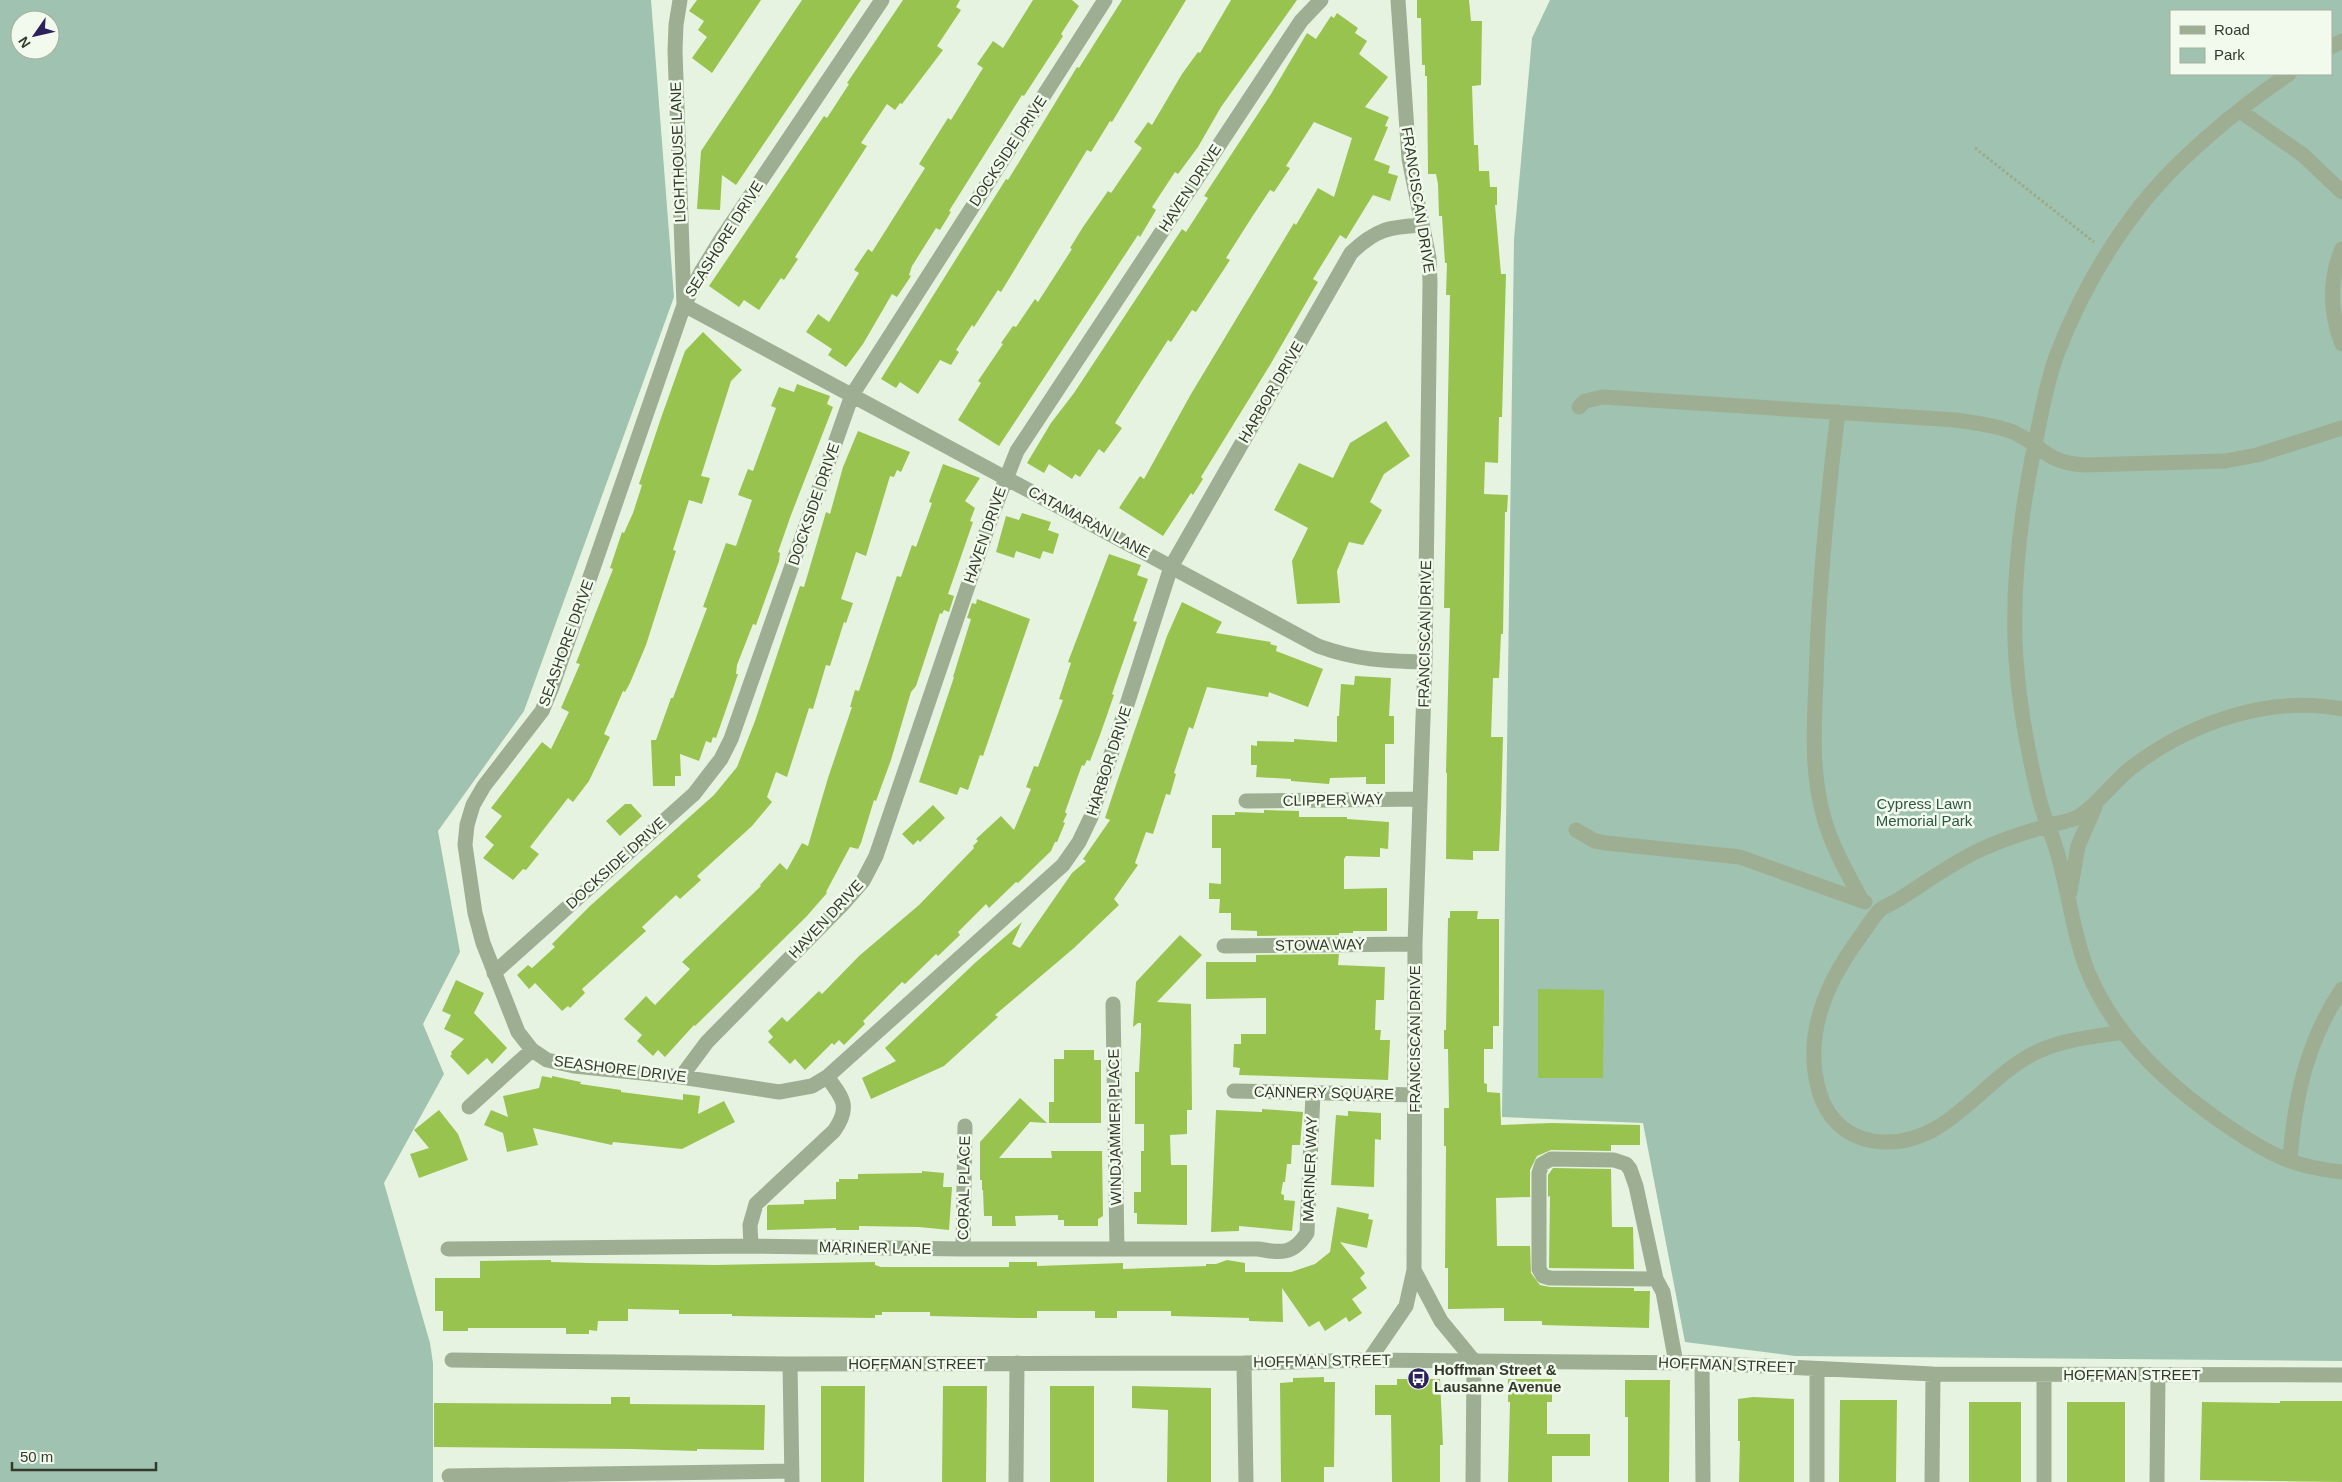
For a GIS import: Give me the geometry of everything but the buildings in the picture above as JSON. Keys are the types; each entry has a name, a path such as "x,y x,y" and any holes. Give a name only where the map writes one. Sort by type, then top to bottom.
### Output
{"street":[{"name":"LIGHTHOUSE LANE","path":"680,0 676,25 675,51 684,305"},
{"name":"SEASHORE DRIVE","path":"826,1077 812,1086 779,1092 681,1076 574,1066 547,1060 532,1050 518,1032 494,973 484,943 471,886 465,845 467,825 473,805 484,786 542,711 552,687 684,305 720,241 882,0"},
{"name":"DOCKSIDE DRIVE","path":"494,973 694,794 721,759 734,730 852,395 1105,0"},
{"name":"HAVEN DRIVE","path":"681,1076 707,1042 842,905 863,881 876,856 1005,478 1017,452 1300,20 1321,0"},
{"name":"FRANCISCAN DRIVE","path":"1369,1360 1406,1306 1414,1270 1415,944 1425,662 1430,282 1429,258 1409,159 1398,0"},
{"path":"2288,75 2240,111 2155,189 2136,211 2108,254 2073,317 2057,355 2026,490 2019,546 2016,658 2032,765 2047,826 2058,855 2070,914 2089,975 2106,1007 2123,1032 2162,1076 2189,1098 2254,1143 2290,1161 2305,1166 2342,1172"},
{"path":"2240,111 2303,155 2342,192"},
{"name":"HARBOR DRIVE","path":"826,1077 1063,865 1079,842 1091,817 1171,567 1351,253 1366,239 1391,227 1422,225"},
{"path":"2342,249 2335,271 2332,307 2342,344"},
{"name":"CATAMARAN LANE","path":"684,305 1318,646 1369,660 1425,662"},
{"path":"1579,407 1585,401 1603,397 1979,423 2002,428 2035,446 2052,459 2070,464 2208,463 2257,455 2342,428"},
{"path":"1838,412 1821,576 1814,761 1824,817 1838,853 1862,901"},
{"path":"2123,1032 2065,1043 2035,1053 2008,1071 1945,1123 1920,1136 1906,1140 1871,1141 1852,1134 1836,1123 1821,1100 1817,1086 1814,1056 1817,1022 1825,996 1839,968 1880,910 1964,858 2000,841 2078,817 2143,760 2171,742 2205,726 2241,714 2275,707 2307,704 2342,709"},
{"name":"CLIPPER WAY","path":"1246,800 1420,798"},
{"path":"2070,914 2071,882 2078,846 2098,801"},
{"path":"1576,830 1606,844 1740,857 1862,901 1880,910"},
{"name":"STOWA WAY","path":"1224,946 1415,944"},
{"path":"2290,1161 2295,1109 2306,1062 2320,1026 2342,989"},
{"name":"WINDJAMMER PLACE","path":"1114,1004 1117,1249"},
{"path":"469,1107 532,1050"},
{"path":"751,1246 750,1225 756,1204 834,1131 841,1121 845,1111 843,1100 826,1077"},
{"name":"CANNERY SQUARE","path":"1234,1091 1415,1095"},
{"name":"MARINER WAY","path":"1300,1244 1307,1234 1309,1218 1313,1093"},
{"name":"CORAL PLACE","path":"963,1249 964,1126"},
{"path":"1656,1279 1550,1278 1543,1276 1539,1268 1540,1173 1542,1164 1546,1160 1614,1160 1626,1164 1630,1169 1636,1186 1656,1279 1663,1292 1676,1363"},
{"name":"MARINER LANE","path":"448,1249 751,1246 963,1249 1258,1249 1278,1252 1290,1250 1300,1244"},
{"name":"FRANCISCAN DRIVE","path":"1414,1270 1441,1321 1474,1361"},
{"name":"HOFFMAN STREET","path":"452,1360 790,1364 1244,1363 1369,1360 1702,1363 1933,1374 2342,1375"},
{"path":"1473,1482 1474,1361"},
{"path":"1016,1363 1016,1482"},
{"path":"1244,1363 1246,1482"},
{"path":"1702,1363 1703,1482"},
{"path":"449,1476 792,1477 790,1364"},
{"path":"1816,1482 1817,1369"},
{"path":"1932,1482 1933,1374"},
{"path":"2044,1375 2044,1482"},
{"path":"2158,1375 2158,1482"}],"path":[{"path":"1975,148 2108,254"}],"green space":[{"path":"0,0 651,0 674,297 524,711 438,831 460,952 423,1024 444,1074 384,1183 430,1343 433,1363 433,1482 0,1482"},
{"name":"Cypress Lawn Memorial Park","path":"1550,0 2342,0 2342,1361 1795,1356 1685,1342 1643,1123 1502,1117 1514,239 1532,38"}],"place":[{"name":"Hoffman Street & Lausanne Avenue","path":"1418,1379"}]}
